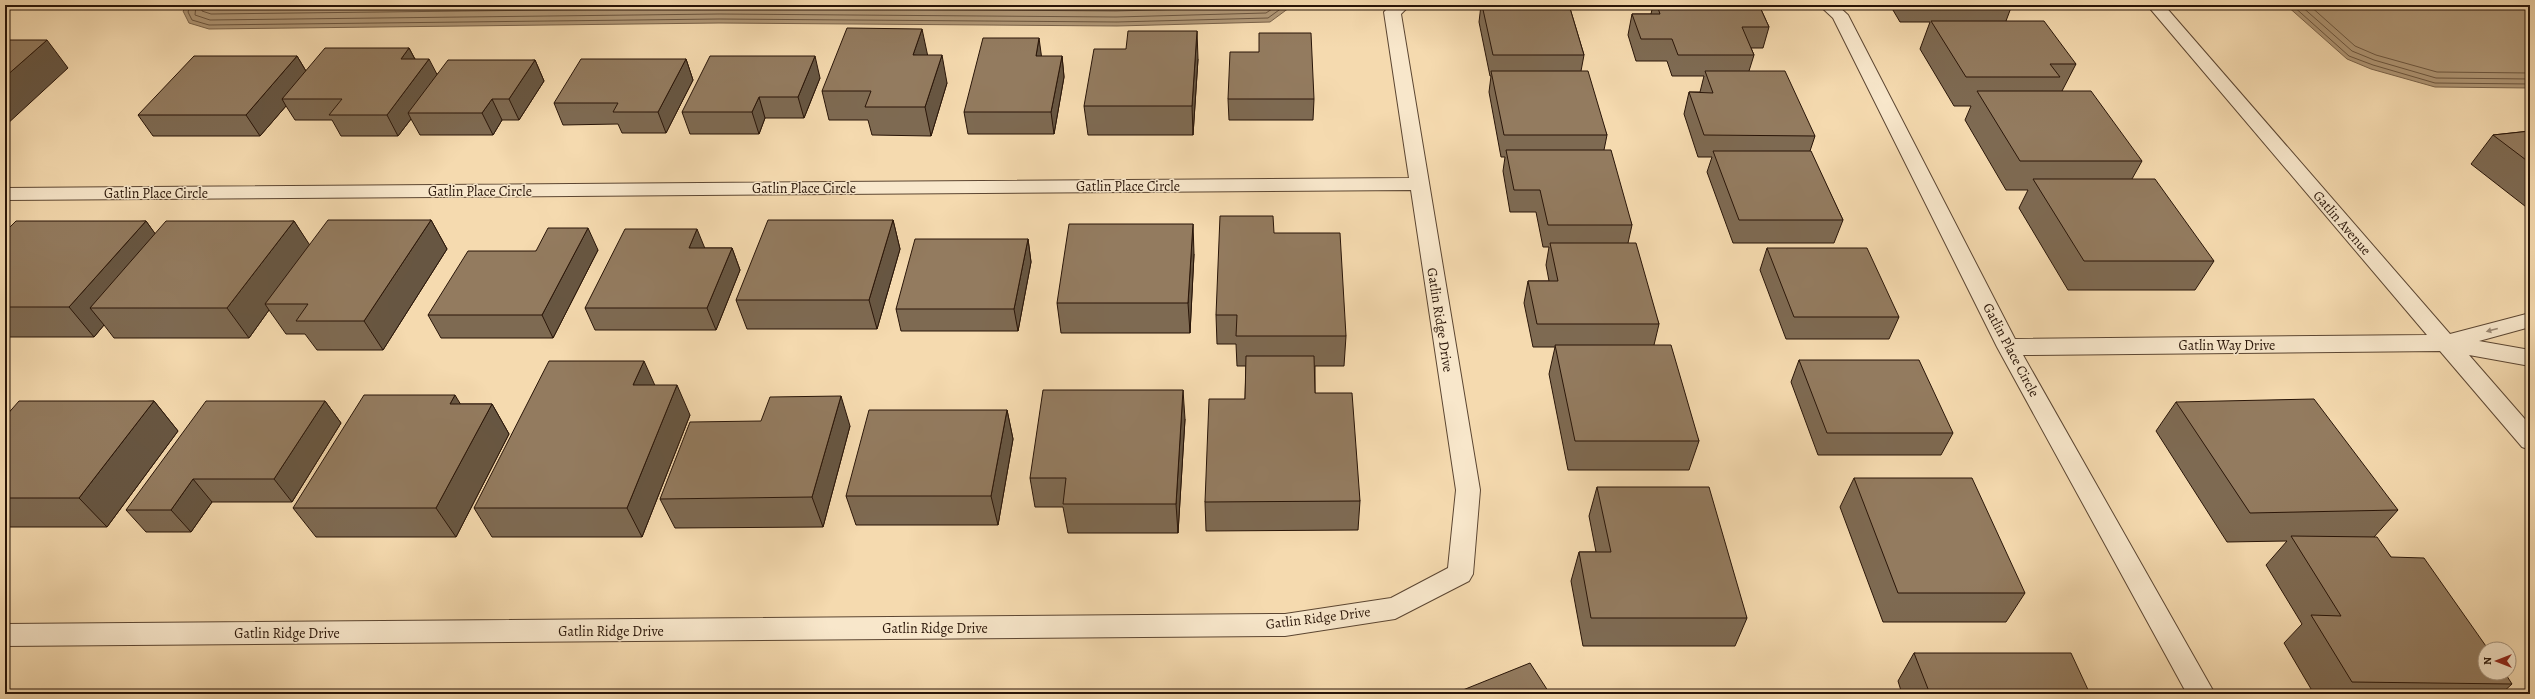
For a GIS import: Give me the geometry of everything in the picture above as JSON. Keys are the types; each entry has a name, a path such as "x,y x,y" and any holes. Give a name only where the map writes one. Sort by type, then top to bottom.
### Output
{"street":[{"path":"1402,5 1392,12 1418,184"},
{"name":"Gatlin Place Circle","path":"1827,5 1840,15 2008,346 2201,694"},
{"name":"Gatlin Avenue","path":"2155,5 2530,441"},
{"name":"Gatlin Place Circle","path":"5,194 1418,184"},
{"name":"Gatlin Ridge Drive","path":"5,635 1285,625 1395,608 1460,574 1468,490 1418,184"},
{"path":"2445,343 2530,320"},
{"path":"2445,343 2530,358"},
{"name":"Gatlin Way Drive","path":"2008,346 2445,343"}],"water":[{"path":"189,5 1293,5 1270,22 1117,26 719,23 209,29 189,23 183,11"},
{"path":"2286,5 2530,5 2530,88 2435,87 2371,69 2347,59"}],"building":[{"path":"1482,5 1569,5 1584,55 1493,55"},
{"path":"1657,5 1759,5 1769,27 1742,27 1754,55 1678,55 1672,39 1641,39 1632,14 1660,14"},
{"path":"1931,21 2044,21 2076,64 2050,64 2060,77 1966,77"},
{"path":"847,28 922,29 913,55 942,55 925,107 865,107 871,91 822,91"},
{"path":"1128,31 1197,31 1192,106 1084,106 1094,49 1126,49"},
{"path":"1259,33 1311,33 1314,99 1228,99 1230,52 1259,52"},
{"path":"983,38 1039,38 1036,56 1062,56 1051,112 964,112"},
{"path":"5,40 47,40 5,77"},
{"path":"325,48 409,48 401,59 429,59 387,115 329,115 342,99 282,99"},
{"path":"194,56 297,56 246,115 138,115"},
{"path":"710,56 815,56 798,97 759,97 752,112 682,112"},
{"path":"581,59 686,59 658,112 613,112 618,103 554,103"},
{"path":"448,60 535,60 509,99 492,99 482,113 408,113"},
{"path":"1491,71 1588,71 1607,135 1504,135"},
{"path":"1705,71 1785,71 1815,136 1704,135 1689,92 1713,93"},
{"path":"1977,91 2091,91 2142,161 2020,161"},
{"path":"2530,131 2530,163 2493,135"},
{"path":"1506,150 1611,150 1632,225 1548,225 1540,190 1514,190"},
{"path":"1713,151 1811,151 1843,220 1739,220"},
{"path":"2033,179 2155,179 2214,261 2084,261"},
{"path":"1220,216 1273,216 1274,233 1340,233 1346,336 1236,336 1237,315 1216,315"},
{"path":"328,220 431,220 364,321 296,321 308,304 265,304"},
{"path":"768,220 893,220 869,300 736,300"},
{"path":"16,221 146,221 69,307 5,307 5,232"},
{"path":"166,221 294,221 227,308 90,308"},
{"path":"1069,224 1193,224 1188,303 1057,303"},
{"path":"548,228 588,228 542,315 428,315 468,251 536,251"},
{"path":"625,229 697,229 689,248 732,248 707,308 585,308"},
{"path":"915,239 1028,239 1014,309 896,309"},
{"path":"1550,243 1636,243 1659,324 1537,324 1528,281 1558,281"},
{"path":"1767,248 1867,248 1899,317 1794,317"},
{"path":"1555,345 1671,345 1699,441 1575,441"},
{"path":"1246,356 1314,356 1315,393 1352,393 1360,501 1205,502 1209,399 1245,399"},
{"path":"1799,360 1919,360 1953,433 1827,433"},
{"path":"549,361 644,361 633,385 677,385 627,508 474,508"},
{"path":"1043,390 1183,390 1176,504 1063,504 1066,478 1030,478"},
{"path":"364,395 455,395 450,404 492,404 436,508 293,508"},
{"path":"841,396 812,497 660,499 690,422 761,421 770,397"},
{"path":"2314,399 2398,510 2250,513 2176,402"},
{"path":"19,401 154,401 79,498 5,498 5,417"},
{"path":"206,401 325,401 274,479 193,479 171,510 126,510"},
{"path":"869,410 1007,410 991,496 846,496"},
{"path":"1854,478 1972,478 2025,593 1898,593"},
{"path":"1597,487 1709,487 1747,618 1591,618 1579,552 1611,552"},
{"path":"2291,536 2377,537 2391,557 2424,558 2482,641 2477,641 2477,681 2510,681 2512,684 2352,682 2311,615 2341,616"},
{"path":"1914,653 2071,653 2090,694 1930,694"},
{"path":"1530,663 1550,694 1453,694"}]}
